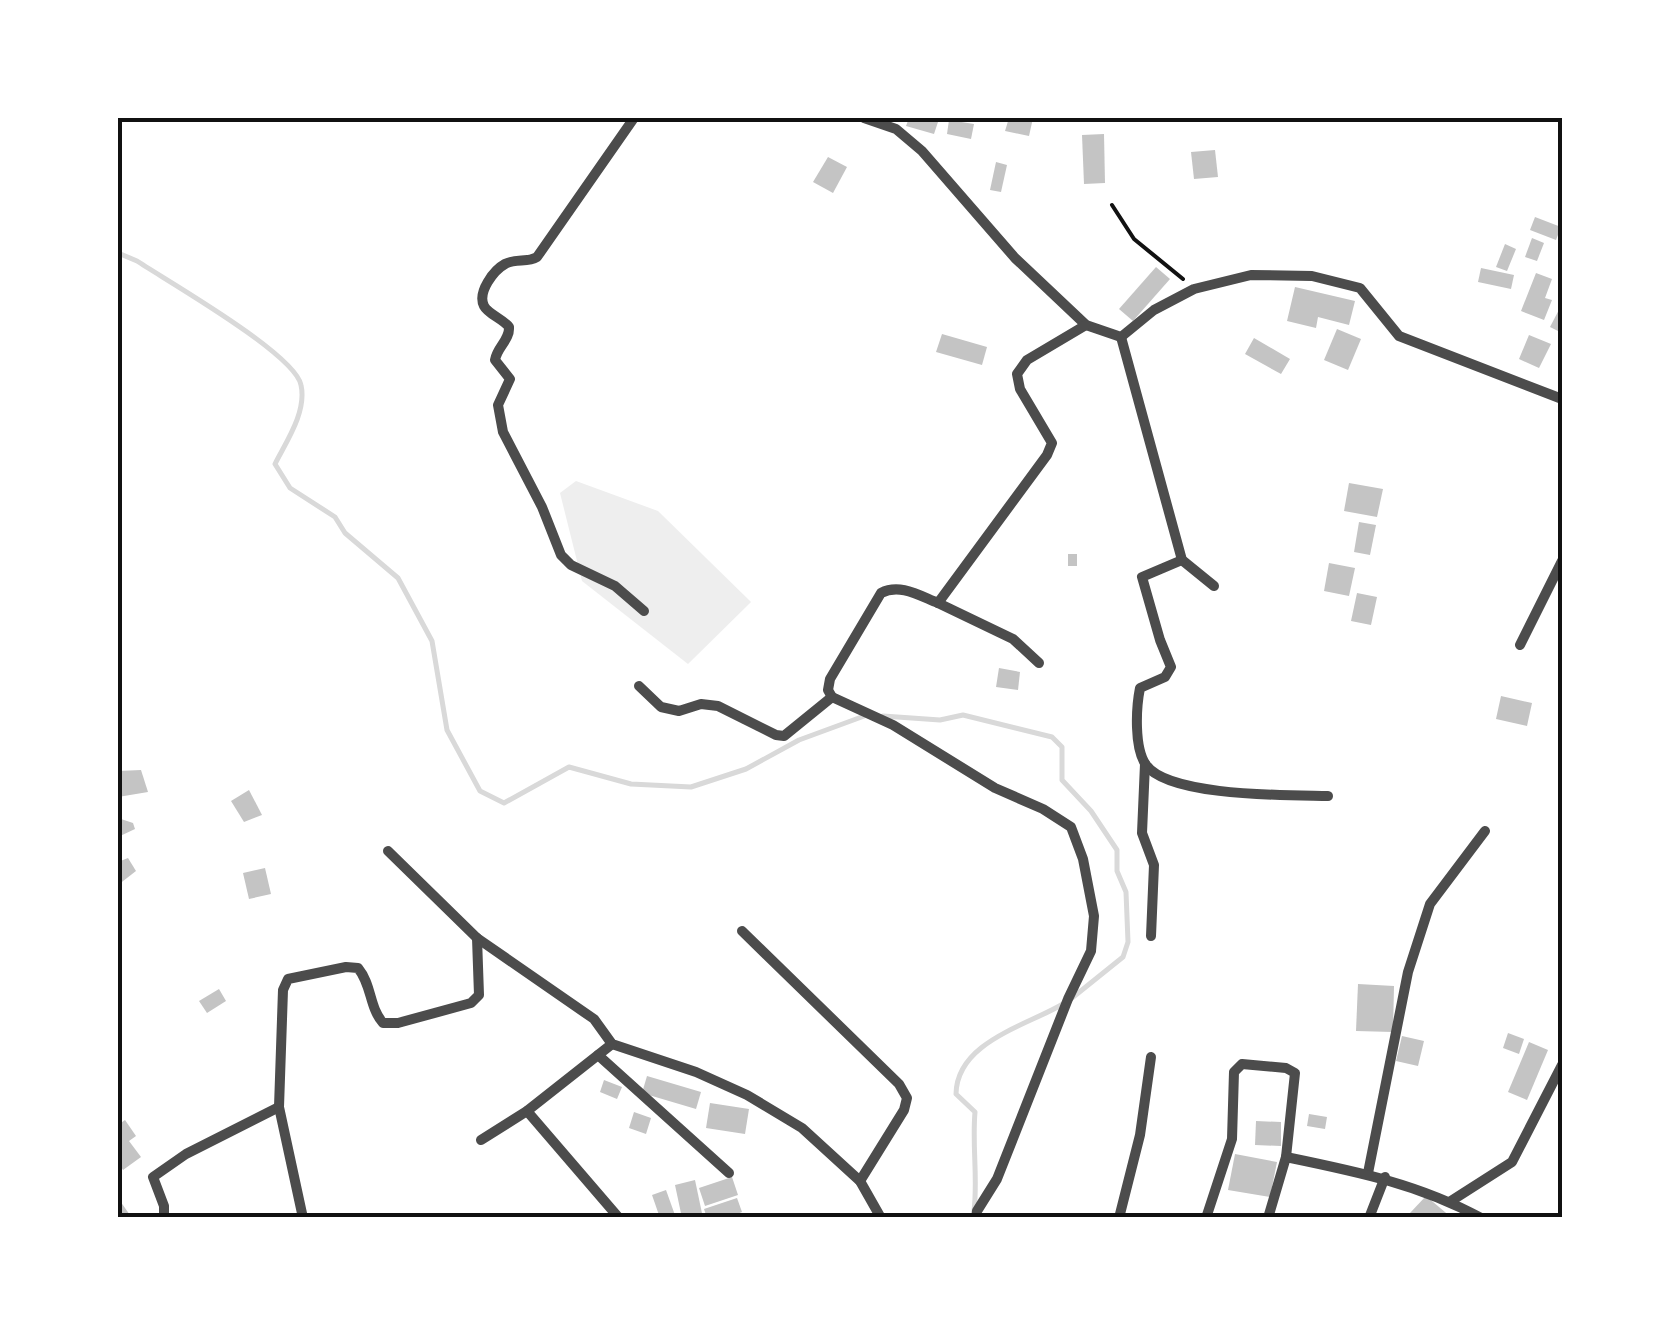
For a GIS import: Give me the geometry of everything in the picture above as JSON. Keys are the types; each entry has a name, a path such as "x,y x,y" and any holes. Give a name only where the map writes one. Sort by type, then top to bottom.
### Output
{"street":[{"path":"634,118 537,257 529,262 504,264 490,278 483,300 484,307 509,326 510,333 495,360 510,379 498,405 503,432 542,507 554,542 571,564 614,586 644,611"},
{"path":"864,118 896,129 922,151 1015,258 1086,324 1121,338"},
{"path":"1121,338 1154,310 1194,289 1251,275 1312,276 1360,288 1399,336 1562,399"},
{"path":"938,603 1052,444 1020,388 1017,374 1027,360 1086,324"},
{"path":"1121,338 1182,560 1214,586"},
{"path":"1151,936 1154,865 1142,834 1145,764 1139,741 1140,688 1165,676 1171,667 1142,576 1182,560"},
{"path":"1520,645 1562,562"},
{"path":"976,1218 997,1179 1091,950 1094,916 1084,859 1070,827 1043,809 995,788 893,725 832,697 828,690 830,679 882,593 891,588 938,603 1013,638 1039,662"},
{"path":"639,686 661,707 670,710 701,704 718,706 784,736 832,697"},
{"path":"1145,764 1160,777 1232,794 1328,796"},
{"path":"1368,1174 1408,972 1430,904 1485,831"},
{"path":"388,852 477,938 594,1019 612,1044 696,1072 746,1095 802,1128 860,1181 881,1218"},
{"path":"742,931 898,1084 906,1098 904,1110 860,1181"},
{"path":"303,1218 280,1107 284,990 288,979 358,968 366,978 374,1012 384,1023 398,1023 471,1002 479,995 477,938"},
{"path":"481,1140 528,1111 612,1044"},
{"path":"598,1055 730,1173"},
{"path":"1119,1218 1140,1135 1151,1058"},
{"path":"1206,1218 1232,1139 1234,1072 1242,1064 1286,1068 1295,1073 1286,1157 1268,1218"},
{"path":"1451,1201 1512,1162 1562,1065"},
{"path":"164,1218 164,1206 152,1177 186,1154 280,1107"},
{"path":"528,1111 619,1218"},
{"path":"1286,1157 1385,1178 1451,1201 1481,1218"},
{"path":"1369,1218 1385,1178"}],"path":[{"path":"1112,205 1134,239 1194,289"}],"shaded area":[{"path":"576,481 658,511 751,602 688,664 582,581 560,493"}],"building":[{"path":"909,118 939,119 934,134 906,126"},
{"path":"1009,118 1033,118 1029,136 1005,131"},
{"path":"949,120 974,124 971,139 947,134"},
{"path":"1104,134 1105,183 1084,184 1082,135"},
{"path":"1215,150 1218,177 1194,179 1191,152"},
{"path":"828,157 847,167 833,193 813,182"},
{"path":"996,162 1007,165 1001,192 990,190"},
{"path":"1535,217 1561,227 1556,240 1530,230"},
{"path":"1532,238 1544,243 1537,261 1525,257"},
{"path":"1505,244 1516,249 1507,271 1496,267"},
{"path":"1156,267 1170,279 1133,321 1119,309"},
{"path":"1481,268 1514,275 1511,289 1478,282"},
{"path":"1536,273 1552,279 1545,298 1552,300 1544,320 1521,311"},
{"path":"1295,287 1355,301 1349,325 1318,317 1316,328 1287,321"},
{"path":"1562,304 1562,333 1550,327"},
{"path":"1337,329 1361,339 1348,370 1324,360"},
{"path":"942,334 987,347 982,365 936,352"},
{"path":"1529,335 1551,344 1539,368 1519,359"},
{"path":"1254,338 1290,359 1281,374 1245,354"},
{"path":"1349,483 1383,489 1377,517 1344,511"},
{"path":"1359,522 1376,525 1370,555 1354,552"},
{"path":"1068,554 1077,554 1077,566 1068,566"},
{"path":"1329,563 1355,568 1349,596 1324,591"},
{"path":"1357,593 1377,597 1371,625 1351,621"},
{"path":"999,668 1020,672 1018,690 996,687"},
{"path":"1501,696 1532,703 1527,726 1496,719"},
{"path":"141,770 148,792 118,797 118,771"},
{"path":"249,790 262,815 244,822 231,801"},
{"path":"118,811 121,819 133,823 135,829 118,837"},
{"path":"128,858 136,871 118,885 118,862"},
{"path":"265,868 271,894 249,899 243,873"},
{"path":"1358,984 1394,986 1393,1032 1356,1031"},
{"path":"219,989 226,1001 207,1013 199,1001"},
{"path":"1508,1033 1524,1039 1519,1054 1503,1048"},
{"path":"1402,1036 1424,1041 1418,1066 1396,1061"},
{"path":"1529,1042 1548,1050 1527,1100 1508,1092"},
{"path":"647,1076 701,1092 696,1109 642,1093"},
{"path":"604,1080 622,1087 617,1099 600,1092"},
{"path":"710,1103 749,1109 745,1134 706,1128"},
{"path":"634,1112 651,1118 646,1134 629,1128"},
{"path":"1309,1114 1327,1117 1325,1129 1307,1126"},
{"path":"125,1120 136,1136 129,1141 141,1157 123,1170 118,1162 118,1125"},
{"path":"1256,1121 1281,1122 1281,1146 1255,1145"},
{"path":"1235,1154 1277,1162 1270,1197 1228,1190"},
{"path":"732,1177 738,1195 705,1206 699,1188"},
{"path":"695,1180 703,1218 682,1218 675,1185"},
{"path":"666,1190 676,1218 660,1218 652,1195"},
{"path":"1426,1196 1452,1218 1415,1218 1410,1213"},
{"path":"118,1198 132,1218 118,1218"},
{"path":"737,1198 742,1212 727,1218 707,1218 704,1209"}],"waterway":[{"path":"118,253 229,319 294,372 301,385 301,406 275,464 290,488 335,517 345,533 398,578 432,641 447,730 480,791 504,803 569,767 631,784 691,787 746,769 799,740 867,715"},
{"path":"883,716 940,720 963,715 1052,737 1062,747 1062,780 1091,811 1117,850 1117,871 1126,892 1128,942 1123,957 1072,998"},
{"path":"974,1211 975,1112 956,1094 959,1076 981,1048 1063,1004"}]}
